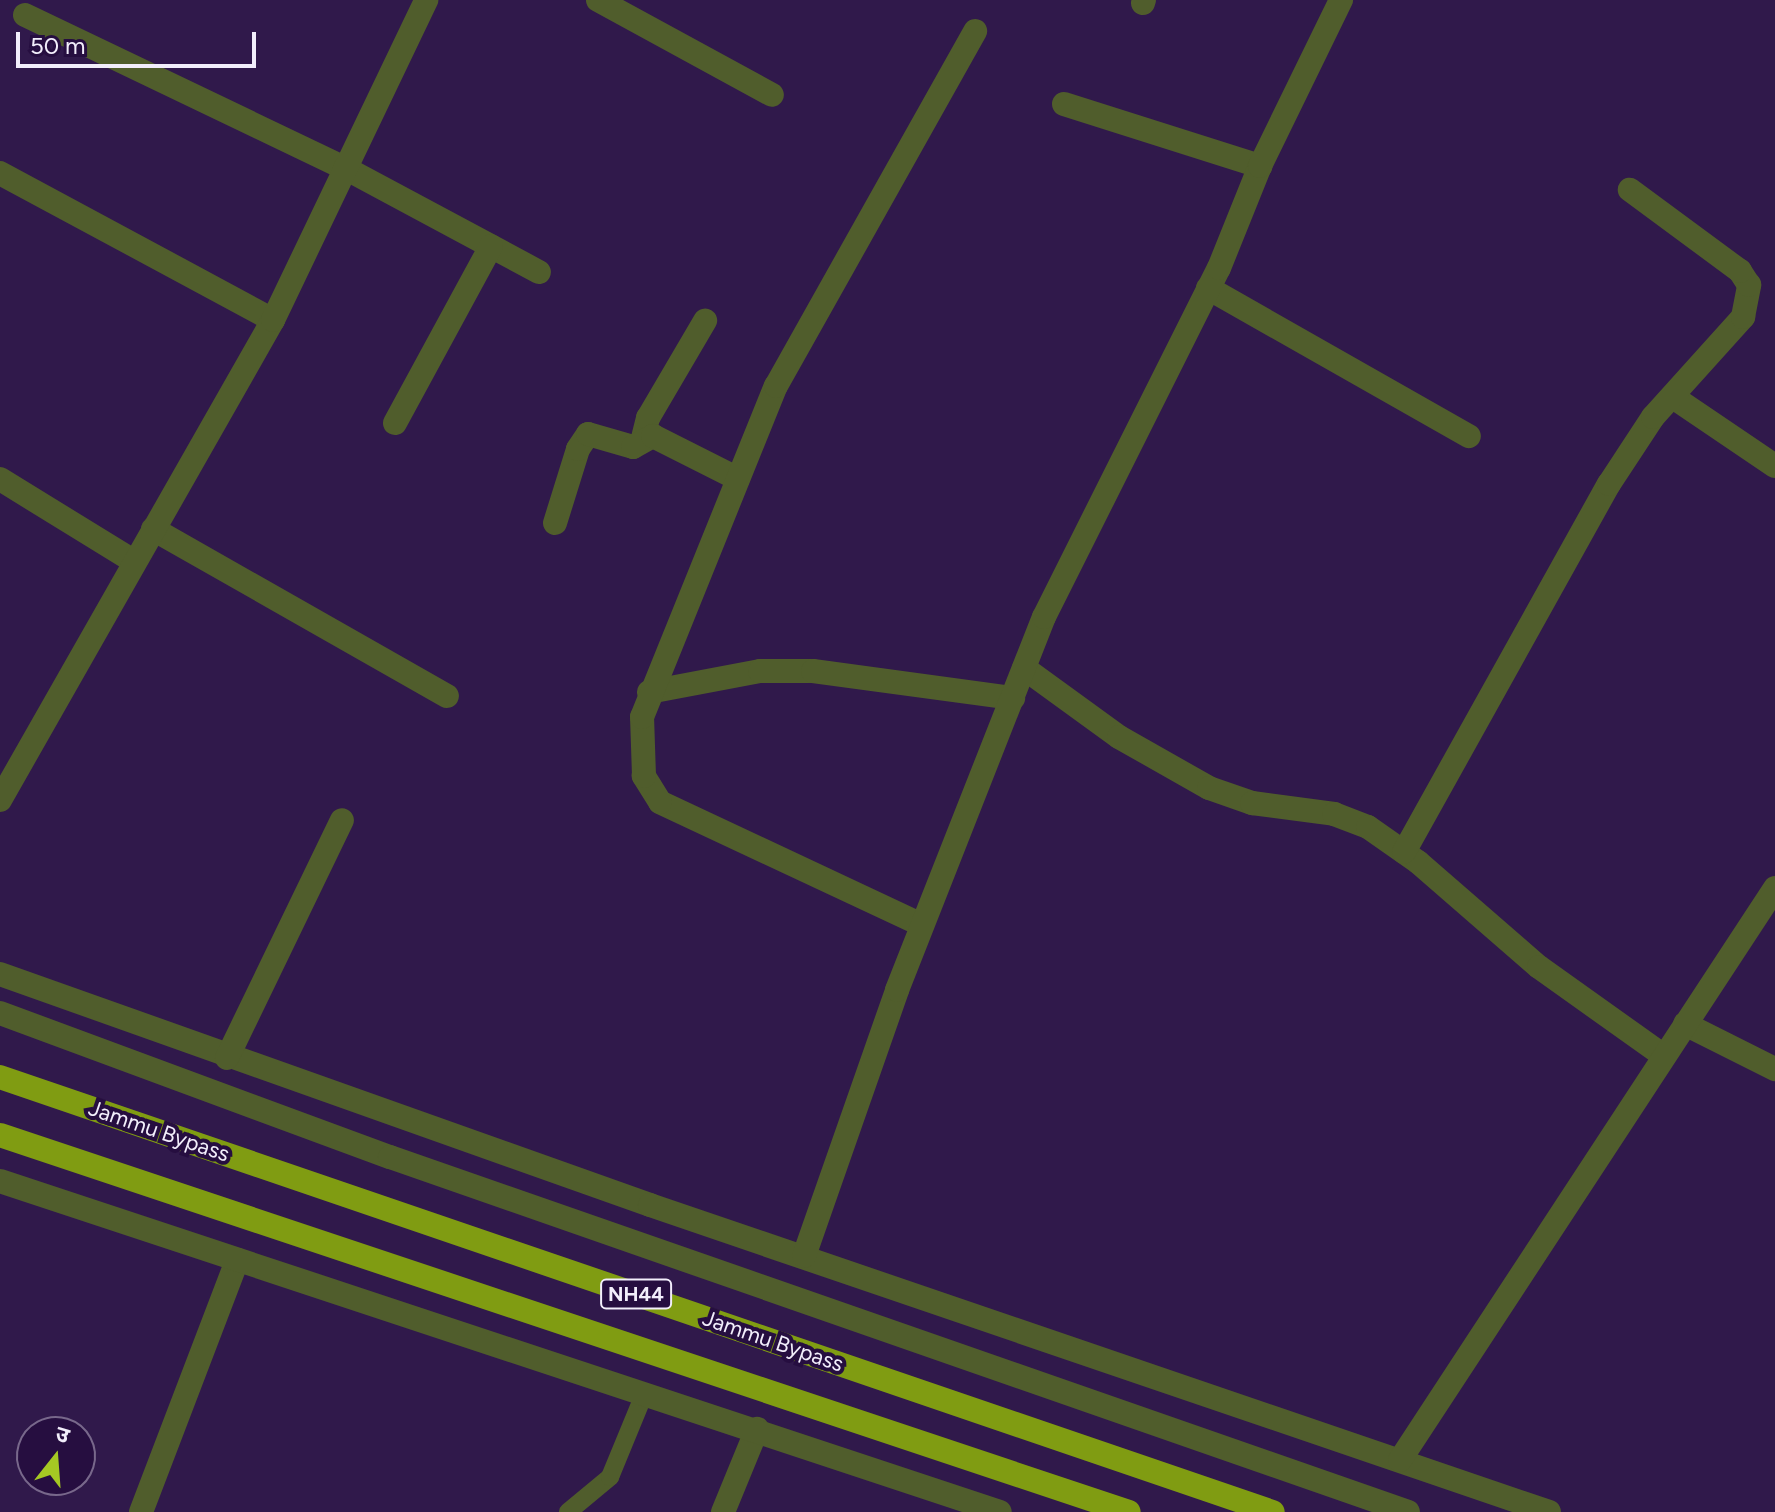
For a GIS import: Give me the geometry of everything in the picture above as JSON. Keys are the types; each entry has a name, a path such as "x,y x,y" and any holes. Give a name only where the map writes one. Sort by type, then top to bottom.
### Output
{"highway":[{"name":"Jammu Bypass","path":"0,1077 1273,1512"},
{"name":"NH44","path":"0,1135 1129,1512"}],"street":[{"path":"0,800 273,320 426,0"},
{"path":"598,0 772,95"},
{"path":"804,1256 922,925 1024,668 1113,472 1208,288 1260,166 1341,0"},
{"path":"25,15 345,168 539,272"},
{"path":"922,925 660,802 644,776 641,752 649,692 776,386 975,31"},
{"path":"1064,104 1260,166"},
{"path":"0,173 273,320"},
{"path":"1404,852 1609,484 1653,417 1743,317 1749,285 1726,258 1630,190"},
{"path":"395,423 491,246"},
{"path":"1208,288 1469,436"},
{"path":"555,523 582,440 595,433 633,447 643,438 654,406 705,321"},
{"path":"1673,397 1775,466"},
{"path":"643,438 660,438 738,479"},
{"path":"0,479 135,562"},
{"path":"153,529 447,696"},
{"path":"1024,668 1119,737 1209,788 1252,803 1355,820 1404,852 1539,967 1664,1056"},
{"path":"649,692 739,674 813,671 1013,698"},
{"path":"227,1058 342,820"},
{"path":"1400,1460 1775,888"},
{"path":"0,974 227,1058 1549,1512"},
{"path":"0,1013 390,1157 1408,1512"},
{"path":"1685,1024 1775,1069"},
{"path":"0,1181 757,1429 1000,1512"},
{"path":"141,1512 237,1260"},
{"path":"723,1512 757,1429"}],"lane":[{"path":"568,1512 610,1477 645,1392"}]}
